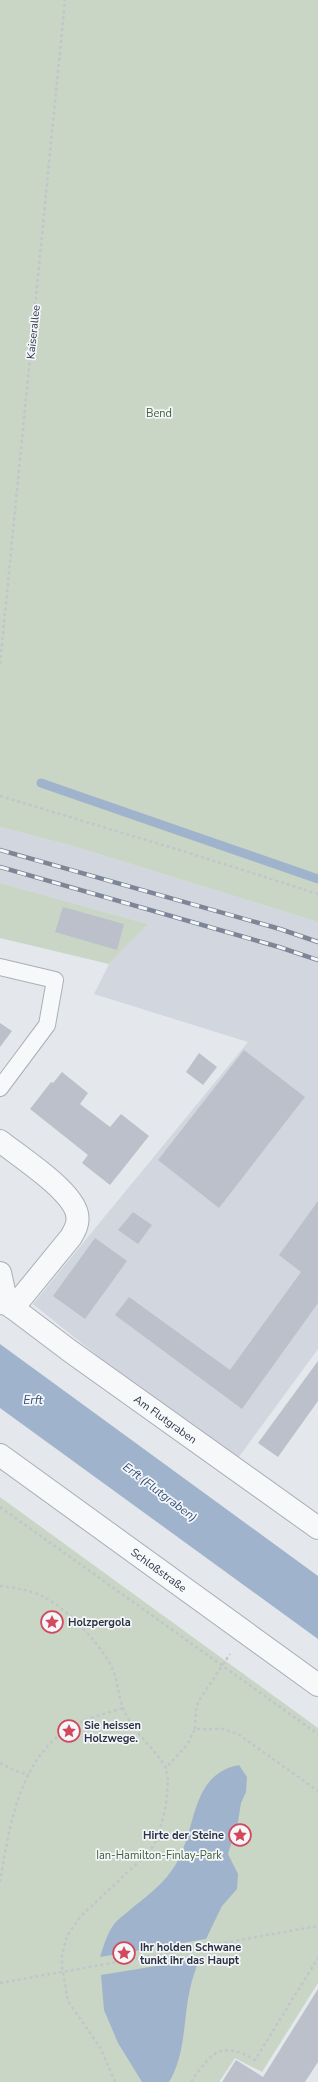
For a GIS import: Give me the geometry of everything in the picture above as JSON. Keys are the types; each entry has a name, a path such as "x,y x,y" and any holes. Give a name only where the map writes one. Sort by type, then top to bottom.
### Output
{"street":[{"path":"0,1141 62,1191 72,1203 77,1214 76,1226 71,1238 7,1305"},
{"path":"0,1272 7,1305"},
{"name":"Am Flutgraben","path":"7,1305 318,1528"},
{"name":"Schloßstraße","path":"0,1455 318,1685"}],"lane":[{"path":"0,967 55,980 47,1025 0,1088"}],"path":[{"name":"Kaiserallee","path":"0,664 65,0"},
{"path":"0,796 318,894"},
{"path":"0,1507 318,1734"},
{"path":"0,1586 24,1590 45,1598 92,1637 108,1658 114,1670 123,1708 141,1737 166,1768 168,1780 166,1805 158,1838 148,1853 99,1897 74,1923 65,1942 62,1960 68,2001 98,2045 115,2082"},
{"path":"166,1768 187,1745 195,1730 198,1702 244,1631"},
{"path":"0,1882 8,1834 20,1793 29,1775 46,1749 67,1730 96,1717 123,1708"},
{"path":"195,1730 217,1729 233,1731 318,1791"},
{"path":"0,1763 16,1771 29,1775"},
{"path":"0,1983 318,1926"},
{"path":"191,2082 209,2060 220,2051 233,2049 255,2060 318,1958"}],"shaded area":[{"path":"0,827 73,846 318,922 318,1349 233,1465 33,1304 248,1042 94,994 109,964 148,924 0,883"}],"green space":[{"name":"Bend","path":"0,0 318,0 318,922 73,846 0,827"},
{"path":"0,883 148,924 109,964 0,938"},
{"name":"Ian-Hamilton-Finlay-Park","path":"0,1497 318,1728 318,1983 262,2072 235,2058 219,2082 0,2082"}],"water":[{"name":"Erft","path":"0,1344 318,1576 318,1639 0,1408"},
{"path":"239,1765 247,1777 246,1792 241,1803 238,1822 228,1854 238,1874 237,1889 222,1906 206,1939 100,1957 104,1944 115,1923 155,1889 172,1871 183,1850 197,1805 203,1791 211,1779 223,1770"},
{"path":"199,1959 190,1989 181,2048 169,2082 142,2082 118,2043 104,2010 101,1975"}],"building":[{"path":"63,907 124,924 117,950 55,932"},
{"path":"0,1023 12,1031 0,1047"},
{"path":"244,1050 305,1097 219,1208 158,1160"},
{"path":"199,1053 217,1067 203,1085 186,1072"},
{"path":"62,1072 88,1093 80,1104 110,1127 121,1114 149,1136 110,1185 82,1163 88,1155 30,1109 51,1082 53,1083"},
{"path":"318,1201 318,1303 242,1409 115,1315 129,1297 230,1370 301,1272 279,1255"},
{"path":"133,1212 152,1225 138,1244 118,1230"},
{"path":"95,1238 127,1261 85,1319 53,1296"},
{"path":"318,1361 318,1401 278,1457 258,1443"},
{"path":"318,1989 318,2062 305,2082 222,2082 236,2060 263,2077"}],"waterway":[{"path":"41,783 318,879"}],"railway":[{"path":"0,850 280,929 318,942"},
{"path":"0,867 279,947 318,960"}],"place":[{"name":"Holzpergola","path":"52,1622"},
{"name":"Sie heissen Holzwege.","path":"69,1731"},
{"name":"Hirte der Steine","path":"240,1835"},
{"name":"Ihr holden Schwane tunkt ihr das Haupt","path":"124,1953"}],"water label":[{"name":"Erft (Flutgraben)","path":"160,1492"}]}
